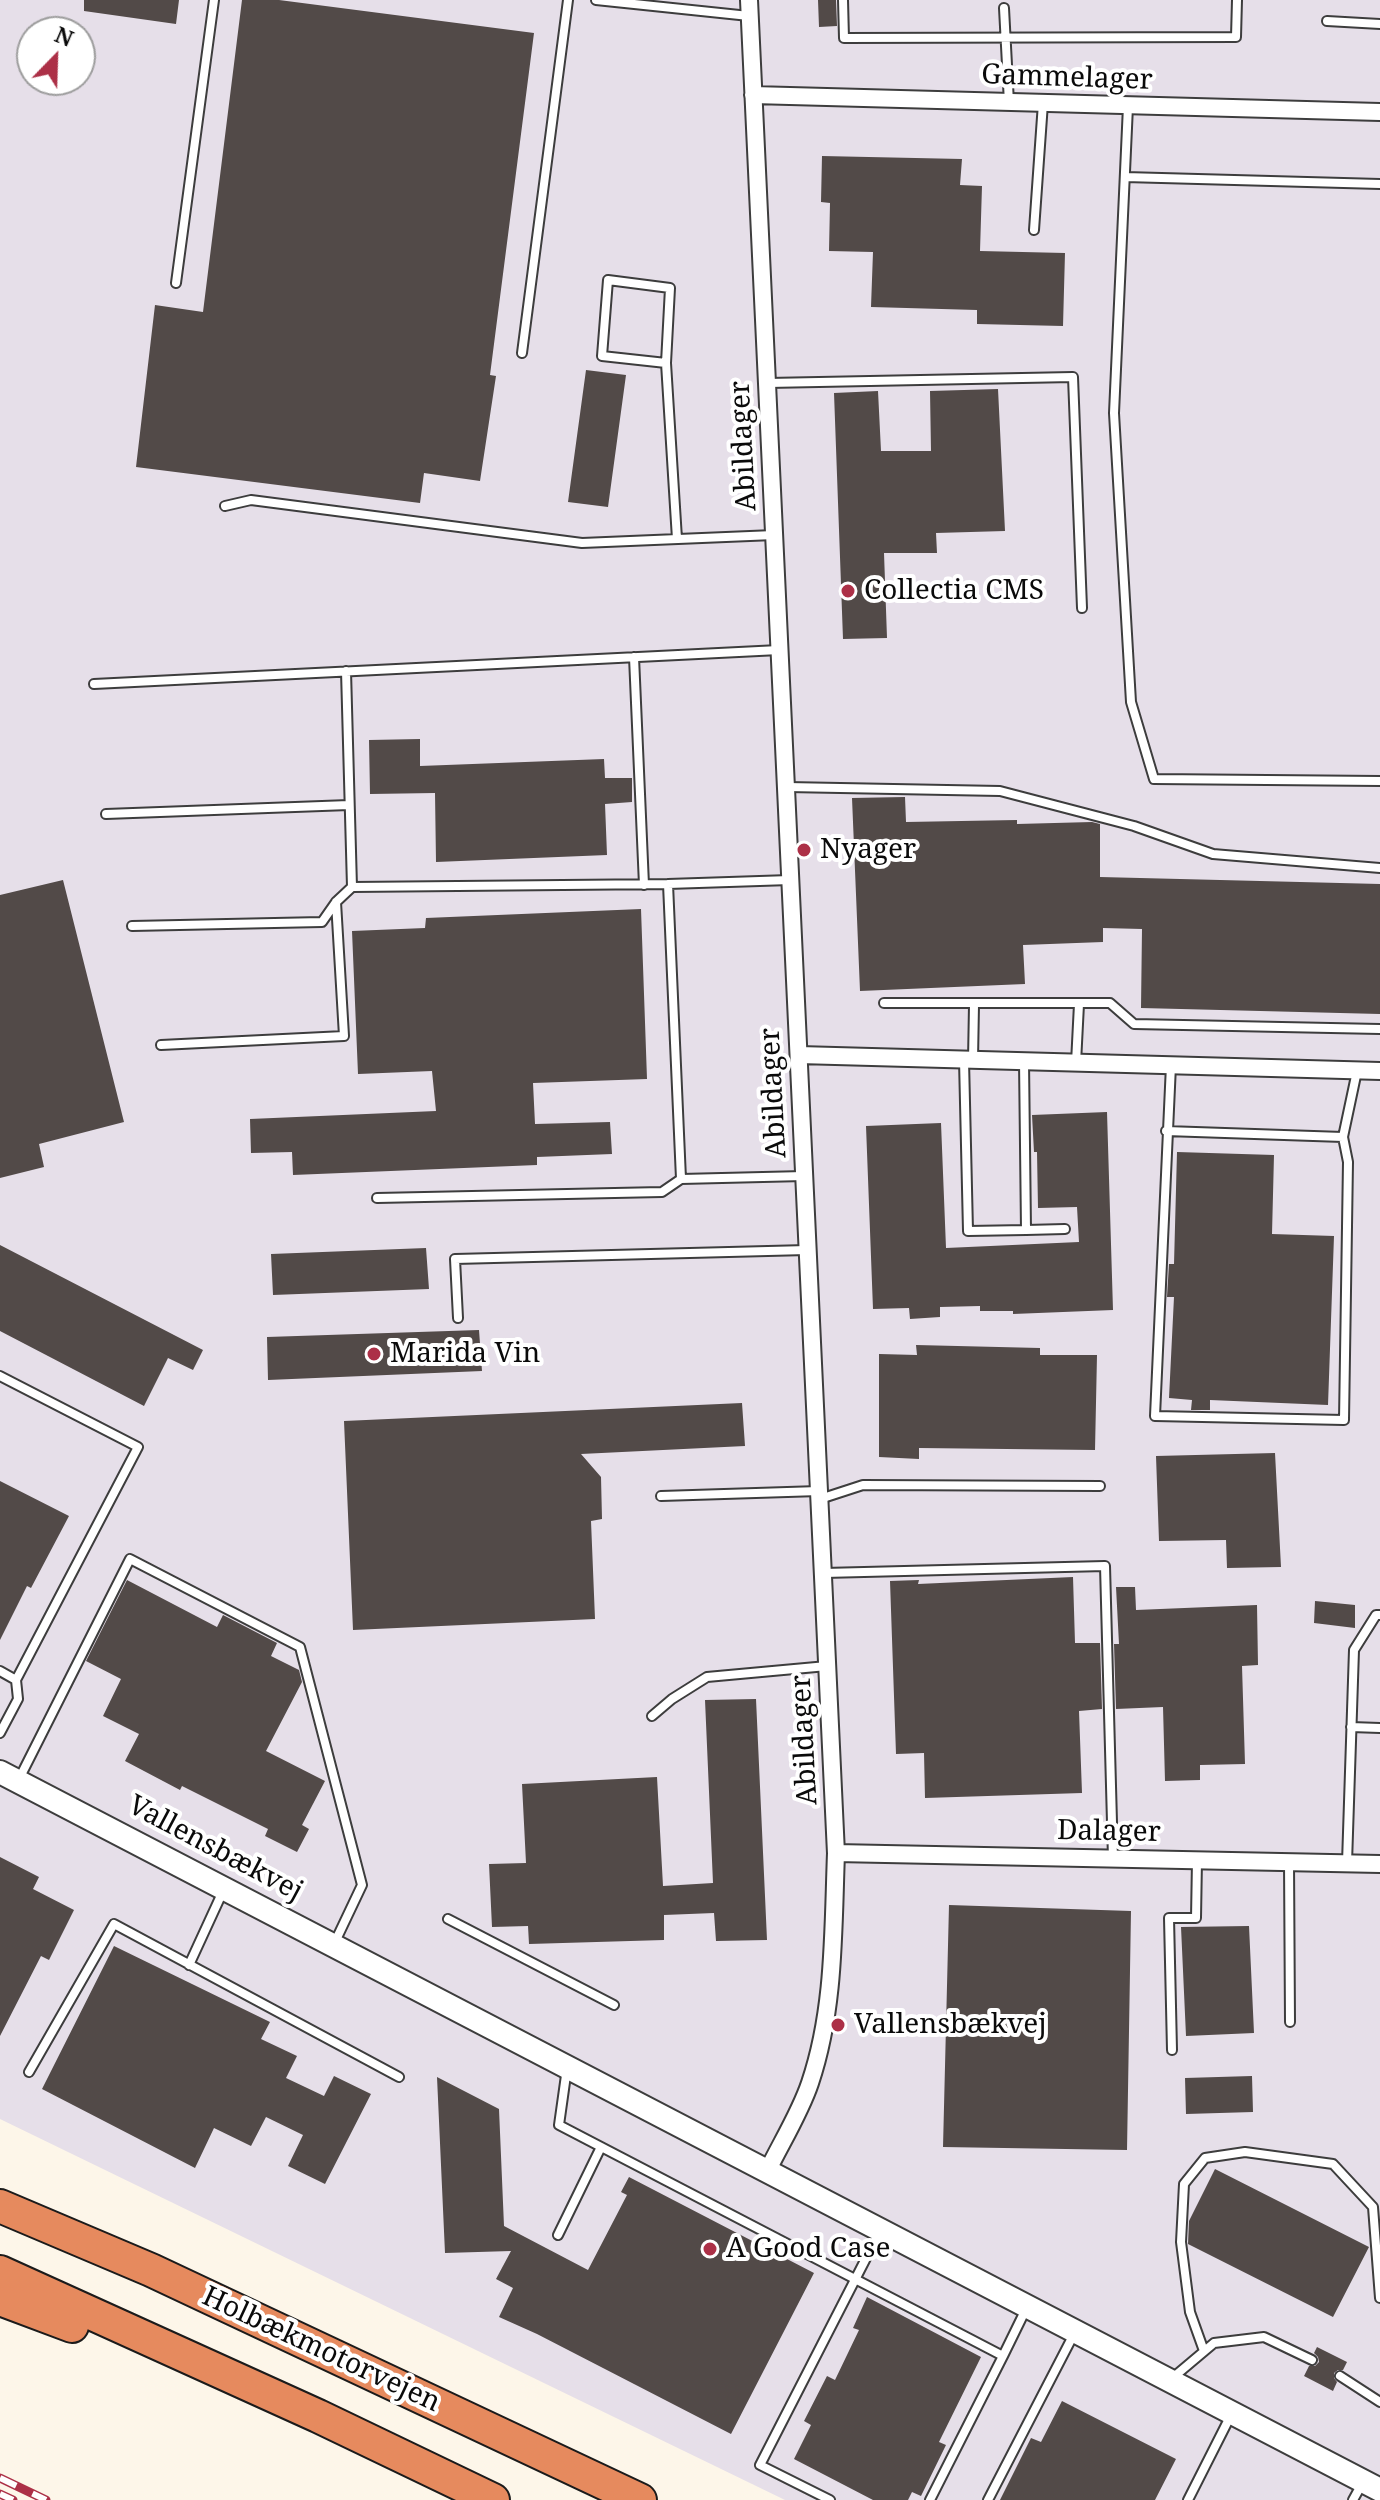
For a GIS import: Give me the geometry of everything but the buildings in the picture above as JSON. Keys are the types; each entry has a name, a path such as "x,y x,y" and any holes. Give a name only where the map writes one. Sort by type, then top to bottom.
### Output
{"highway":[{"path":"0,2185 151,2270"},
{"name":"Holbækmotorvejen","path":"0,2206 151,2270 640,2500"},
{"path":"0,2272 318,2416 493,2500"},
{"path":"0,2299 318,2416"}],"street":[{"name":"Abildager","path":"749,8 836,1853 831,1988 823,2036 809,2086 767,2172"},
{"name":"Gammelager","path":"753,95 1380,112"},
{"path":"799,1055 1380,1071"},
{"name":"Vallensbækvej","path":"9,1777 1232,2413 1365,2490"},
{"name":"Dalager","path":"836,1853 1380,1864"}],"lane":[{"path":"176,283 214,0"},
{"path":"522,353 568,0"},
{"path":"596,0 749,8"},
{"path":"843,0 844,38 1236,37 1237,0"},
{"path":"1004,8 1009,103"},
{"path":"1327,21 1380,24"},
{"path":"1034,230 1043,103"},
{"path":"1128,106 1114,413 1131,702 1154,779 1380,781"},
{"path":"1125,177 1380,184"},
{"path":"666,363 602,356 608,280 670,288 666,363 677,539"},
{"path":"767,383 1073,377 1082,608"},
{"path":"225,506 251,500 582,543 774,535"},
{"path":"94,684 779,650"},
{"path":"634,657 644,885"},
{"path":"346,671 352,887"},
{"path":"786,787 1000,791 1134,826 1213,854 1380,868"},
{"path":"106,814 349,805"},
{"path":"132,926 322,922 352,887 644,885 790,880"},
{"path":"668,884 681,1179"},
{"path":"161,1045 344,1036 336,902"},
{"path":"884,1003 1110,1003 1134,1024 1380,1029"},
{"path":"1076,1063 1079,1004"},
{"path":"974,1005 969,1060 968,1231 1065,1229"},
{"path":"1024,1061 1026,1230"},
{"path":"1171,1065 1155,1416 1344,1420 1348,1162 1343,1137 1357,1071"},
{"path":"1166,1131 1343,1137"},
{"path":"377,1198 662,1192 681,1179 804,1176"},
{"path":"458,1318 455,1259 808,1250"},
{"path":"0,1376 138,1447 16,1680 18,1699 0,1733"},
{"path":"661,1496 820,1495 863,1485 1100,1486"},
{"path":"9,1777 130,1559 300,1647 362,1885 334,1945"},
{"path":"824,1573 1105,1566 1113,1859"},
{"path":"1347,1864 1354,1650 1376,1615 1380,1615"},
{"path":"652,1716 707,1677 827,1666"},
{"path":"0,1671 16,1680"},
{"path":"1351,1727 1380,1728"},
{"path":"1172,2050 1169,1918 1196,1918 1197,1860"},
{"path":"1289,1862 1290,2022"},
{"path":"189,1965 224,1888"},
{"path":"448,1919 614,2005"},
{"path":"29,2072 114,1924 399,2077"},
{"path":"567,2067 559,2125 1003,2356"},
{"path":"558,2235 601,2147"},
{"path":"1204,2351 1190,2312 1181,2242 1184,2184 1205,2158 1245,2152 1333,2164 1373,2207 1380,2298"},
{"path":"830,2500 760,2465 881,2231"},
{"path":"930,2500 1027,2306"},
{"path":"988,2500 1075,2331"},
{"path":"1169,2380 1214,2343 1264,2337 1312,2360"},
{"path":"1340,2376 1380,2402"},
{"path":"1188,2500 1232,2413"}],"shaded area":[{"path":"0,0 1380,0 1380,2500 785,2500 0,2119"}],"railway":[{"path":"0,2478 46,2500"},
{"path":"0,2494 13,2500"}],"place":[{"name":"Collectia CMS","path":"848,591"},
{"name":"Nyager","path":"804,850"},
{"name":"Marida Vin","path":"374,1354"},
{"name":"Vallensbækvej","path":"838,2025"},
{"name":"A Good Case","path":"710,2249"}]}
